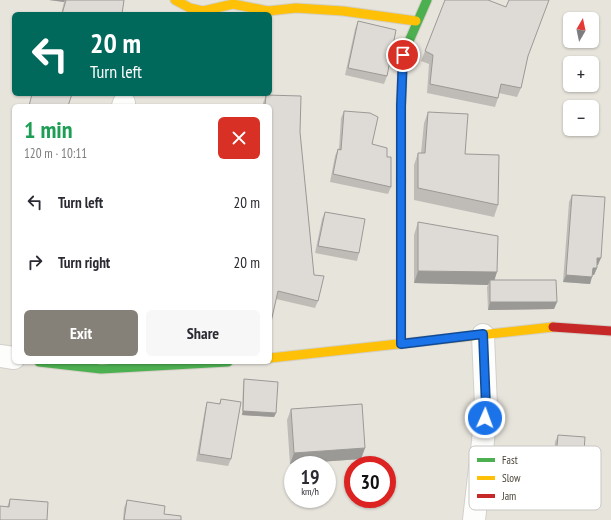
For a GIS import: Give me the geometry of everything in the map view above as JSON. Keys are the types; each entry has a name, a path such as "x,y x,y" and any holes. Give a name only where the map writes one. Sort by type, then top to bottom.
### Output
{"street":[{"path":"174,0 190,8 203,11 232,4 268,11 297,4 416,22"},
{"path":"401,344 401,106 403,55 416,22 427,0"},
{"path":"272,358 552,327 611,331"},
{"path":"483,334 486,407 483,446"},
{"path":"0,356 12,358"},
{"path":"80,364 153,367 198,364"},
{"path":"474,520 475,510"}],"shaded area":[{"path":"0,0 611,0 611,520 0,520"}],"building":[{"path":"66,0 124,0 122,12 63,12"},
{"path":"445,0 488,0 506,7 509,0 549,0 528,56 521,88 501,84 498,98 430,84 433,55 425,51"},
{"path":"358,21 396,30 387,76 348,68"},
{"path":"32,96 71,96 69,104 30,104"},
{"path":"266,96 301,96 300,132 314,275 324,276 318,301 278,291 272,318 272,104 265,104"},
{"path":"344,111 370,113 378,117 372,144 387,148 387,157 391,157 391,187 333,174 338,149 341,150"},
{"path":"428,112 468,114 465,154 499,155 498,205 418,188 418,153 425,153"},
{"path":"572,195 605,197 601,258 597,258 597,268 593,268 592,277 566,275"},
{"path":"325,212 365,219 359,253 318,246"},
{"path":"418,222 498,236 497,272 418,271"},
{"path":"490,280 556,280 557,302 490,302"},
{"path":"244,379 278,382 276,413 243,411"},
{"path":"221,399 241,402 231,459 199,454 207,402 220,404"},
{"path":"362,404 365,448 294,453 291,409"},
{"path":"558,435 585,437 584,446 557,446"},
{"path":"10,499 48,502 47,520 0,520 0,506 9,507"},
{"path":"127,500 165,506 164,514 181,516 181,520 124,520"}],"traffic: fast":[{"path":"401,181 403,55 427,0"},
{"path":"57,364 101,369 192,364"}],"traffic: slow":[{"path":"175,0 190,8 203,11 233,4 268,11 296,8 343,11 416,21"},
{"path":"401,181 401,344"},
{"path":"272,358 553,327"}],"traffic: jam":[{"path":"553,327 611,331"}],"route":[{"path":"403,55 401,106 401,344 483,334 486,407 485,418"}]}
